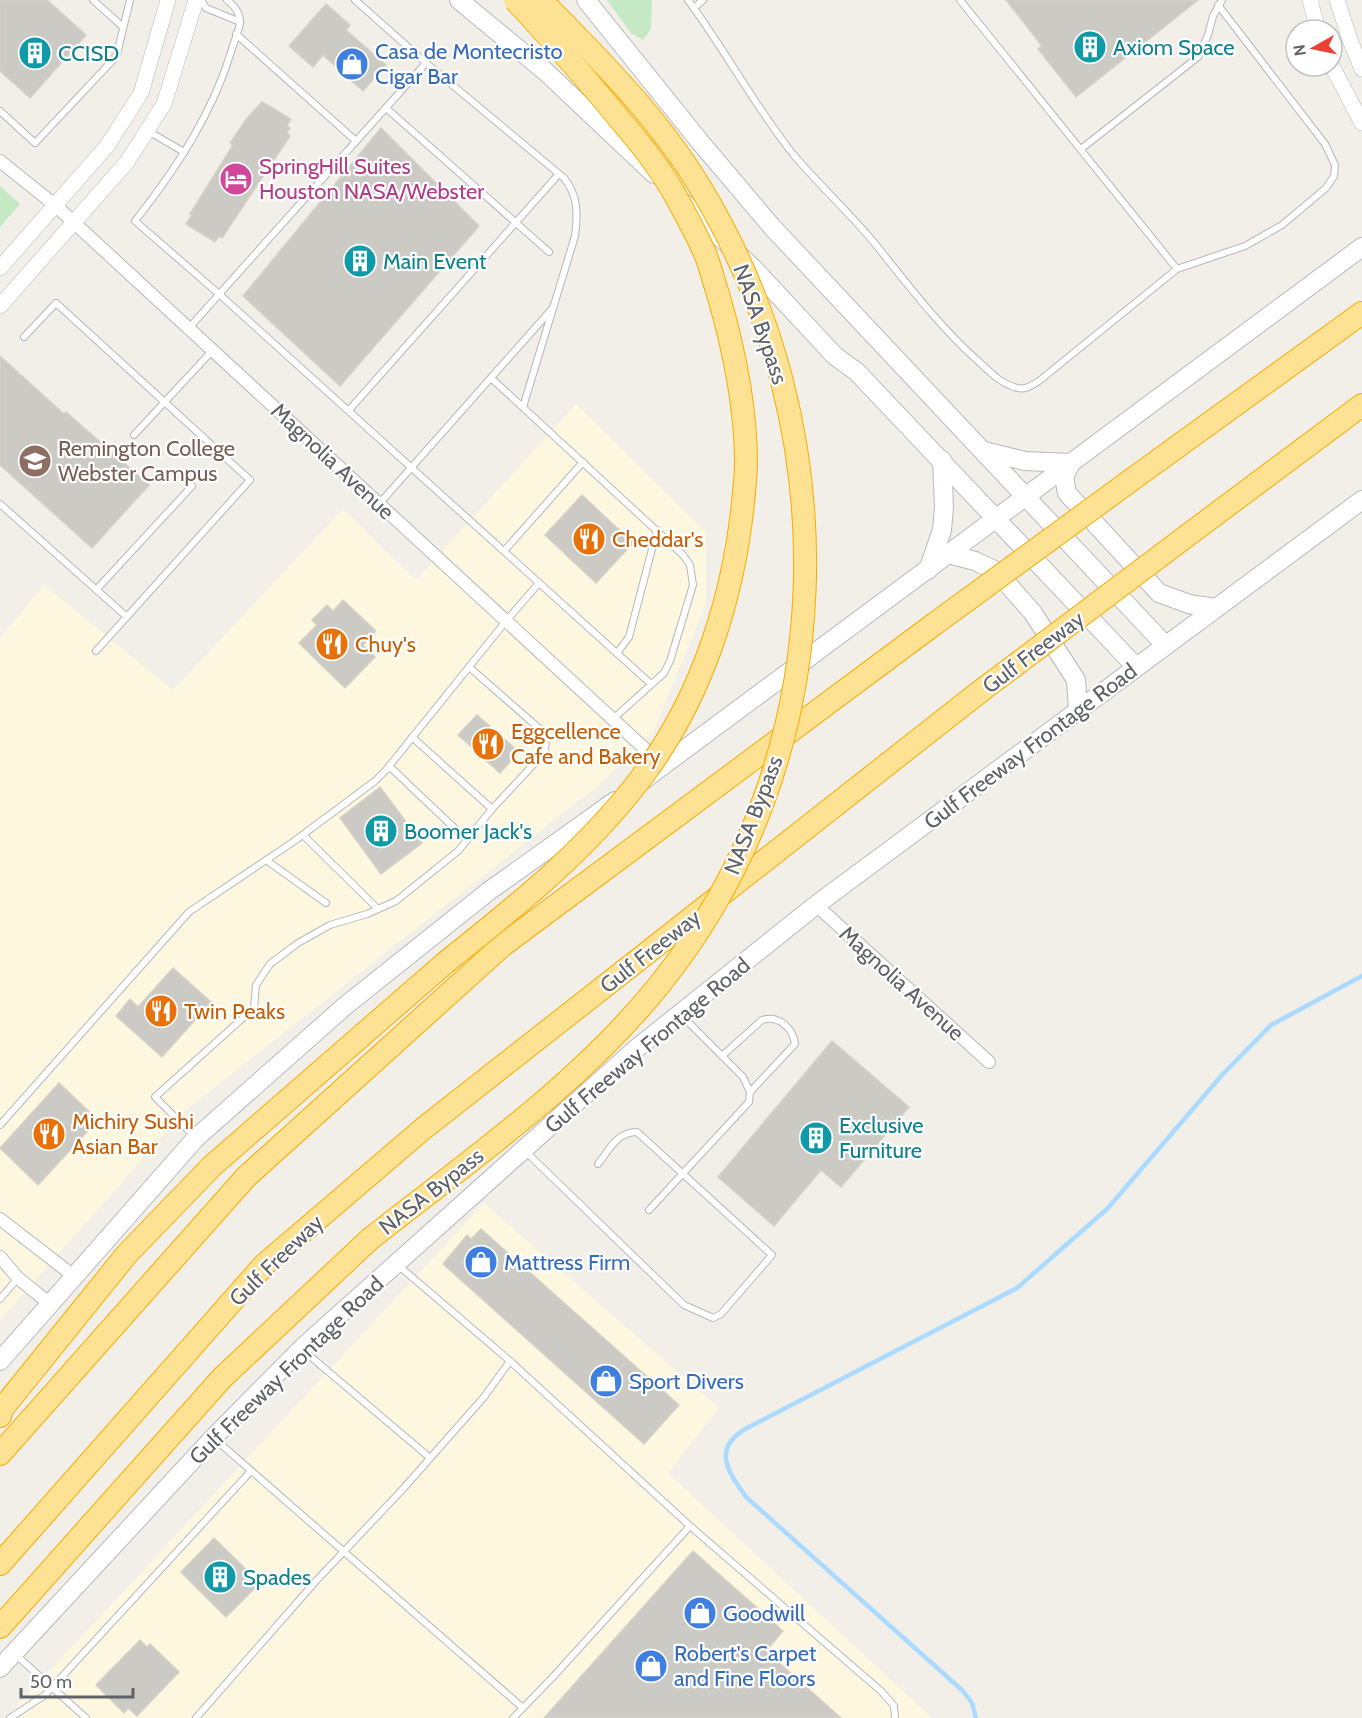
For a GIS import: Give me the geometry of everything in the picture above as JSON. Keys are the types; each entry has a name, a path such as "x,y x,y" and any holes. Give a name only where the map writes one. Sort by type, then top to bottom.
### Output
{"highway":[{"name":"NASA Bypass","path":"0,1416 2,1409 127,1254 212,1166 445,963 526,899 566,862 647,770 681,717 706,662 727,594 740,533 747,465 743,410 732,340 705,253 674,193 645,149 584,75 515,0"},
{"name":"NASA Bypass","path":"0,1628 81,1534 222,1378 370,1239 568,1080 631,1019 687,949 710,912 749,836 779,749 798,662 805,571 802,486 789,406 767,332 755,297 720,222 674,148 619,81 541,0"},
{"path":"0,1454 246,1178 503,945 933,625 1362,313"},
{"name":"Gulf Freeway","path":"0,1564 265,1264 424,1128 982,690 1362,405"}],"main road":[{"name":"NASA Bypass","path":"459,0 546,72 754,269 835,356 857,372 942,460 1136,667"},
{"path":"586,0 772,227 1165,645"},
{"path":"0,1361 196,1138 363,991 489,891 663,766 1362,247"},
{"path":"982,450 1025,461 1071,463"},
{"path":"928,570 942,530 944,507 942,460"},
{"path":"1071,463 1064,477 1067,493 1159,593 1189,603 1216,608"},
{"name":"Gulf Freeway Frontage Road","path":"0,1668 213,1438 302,1348 637,1048 816,905 1362,500"},
{"path":"948,554 975,561 996,571 1033,613 1076,680 1078,710"}],"street":[{"path":"0,268 57,206 107,146 141,93 168,0"},
{"path":"0,306 127,162 164,104 196,0"},
{"path":"1310,0 1315,18"},
{"path":"1337,0 1362,69"},
{"path":"1338,78 1362,123"},
{"name":"Magnolia Avenue","path":"0,161 57,206 663,766"},
{"name":"Magnolia Avenue","path":"816,905 988,1062"},
{"path":"0,1219 75,1277"},
{"path":"0,1257 18,1278 50,1304"}],"lane":[{"path":"93,0 123,27"},
{"path":"0,111 35,143 117,54 130,0"},
{"path":"201,0 206,8 240,22"},
{"path":"228,0 236,8 240,22 223,77 209,109 184,152 135,221 349,410 651,684"},
{"path":"355,0 426,63 559,174 572,188 577,221 575,236 523,407"},
{"path":"688,0 717,40 738,77 794,154 863,228 954,340 992,374 1017,389 1028,388 1039,381 1177,268 1245,246 1282,225 1326,188 1334,176 1335,165 1325,144 1220,3 1198,57 1081,149"},
{"path":"694,8 704,0"},
{"path":"960,0 1177,268"},
{"path":"236,34 356,141"},
{"path":"189,328 426,63"},
{"path":"386,108 549,252"},
{"path":"147,130 184,152"},
{"path":"349,410 559,174"},
{"path":"24,337 56,303 250,480 96,651"},
{"path":"379,504 554,306"},
{"path":"134,435 213,350"},
{"path":"491,378 657,530 690,565 693,585 670,661 664,673 612,719"},
{"path":"504,551 583,462"},
{"path":"96,590 192,486"},
{"path":"0,504 127,618"},
{"path":"617,653 629,637 657,530"},
{"path":"0,1125 189,912 303,835 375,781 539,582"},
{"path":"196,1138 155,1097 254,1008 256,985 270,964 298,943 330,925 396,901 458,851 492,809 545,752 546,737 541,730 469,667"},
{"path":"412,737 492,809"},
{"path":"389,766 467,840"},
{"path":"303,835 378,909"},
{"path":"266,860 326,903"},
{"path":"649,1210 749,1102 750,1092 743,1077 680,1014"},
{"path":"722,1056 762,1020 778,1019 794,1035 795,1044 750,1092"},
{"path":"523,1150 684,1305 713,1318 721,1314 772,1255 637,1132 628,1132 619,1137 598,1164"},
{"path":"397,1263 510,1361 690,1526 881,1691 894,1706 895,1718"},
{"path":"0,1299 18,1278"},
{"path":"302,1348 429,1457"},
{"path":"196,1718 315,1582 484,1397 510,1361"},
{"path":"213,1438 523,1708"},
{"path":"10,1718 45,1695 251,1472"},
{"path":"513,1718 690,1526"},
{"path":"14,1653 86,1718"}],"shaded area":[{"path":"576,404 706,532 706,604 653,732 601,783 186,1110 0,1320 0,638 44,585 173,690 343,509 416,580"},
{"path":"484,1203 719,1408 668,1473 932,1718 6,1718"}],"green space":[{"path":"607,0 652,0 651,29 643,40 631,33"},
{"path":"0,186 20,204 0,227"}],"building":[{"name":"CCISD","path":"0,0 47,0 86,35 30,98 0,71"},
{"name":"Axiom Space","path":"1006,0 1198,0 1076,97 1038,49 1042,46"},
{"path":"326,4 350,25 346,30 386,65 363,91 323,55 313,67 289,46"},
{"name":"SpringHill Suites Houston NASA/Webster","path":"262,102 291,119 287,126 290,128 287,133 290,136 222,238 219,236 215,242 186,224 233,145 230,143 247,118"},
{"name":"Main Event","path":"381,128 479,226 340,386 243,296"},
{"path":"0,356 64,414 66,412 149,485 92,548 0,465"},
{"name":"Cheddar's","path":"582,495 633,543 596,583 545,535"},
{"name":"Chuy's","path":"343,600 376,631 363,645 375,657 345,688 299,643 317,625 312,620 327,605 333,611"},
{"name":"Eggcellence Cafe and Bakery","path":"477,715 519,752 500,773 458,735"},
{"name":"Boomer Jack's","path":"380,787 422,843 381,874 340,818"},
{"name":"Twin Peaks","path":"173,968 211,1002 162,1057 116,1016 130,999 138,1007"},
{"name":"Exclusive Furniture","path":"832,1041 909,1107 841,1187 821,1170 774,1226 718,1177"},
{"name":"Michiry Sushi Asian Bar","path":"59,1083 98,1120 38,1185 0,1148"},
{"path":"481,1229 679,1405 644,1444 443,1264 467,1235 471,1239"},
{"name":"Spades","path":"214,1538 260,1583 226,1617 181,1572"},
{"path":"693,1551 783,1631 766,1651 841,1718 544,1718"},
{"path":"140,1640 147,1647 150,1644 179,1672 137,1716 128,1708 124,1713 96,1685"}],"waterway":[{"path":"976,1718 972,1703 963,1691 746,1497 726,1461 729,1444 747,1428 1017,1288 1107,1209 1222,1075 1271,1025 1362,976"}],"place":[{"name":"Axiom Space","path":"1090,47"},
{"name":"CCISD","path":"35,53"},
{"name":"Casa de Montecristo Cigar Bar","path":"352,64"},
{"name":"SpringHill Suites Houston NASA/Webster","path":"236,179"},
{"name":"Main Event","path":"360,261"},
{"name":"Remington College Webster Campus","path":"35,461"},
{"name":"Cheddar's","path":"589,539"},
{"name":"Chuy's","path":"332,644"},
{"name":"Eggcellence Cafe and Bakery","path":"488,744"},
{"name":"Boomer Jack's","path":"381,831"},
{"name":"Twin Peaks","path":"161,1011"},
{"name":"Michiry Sushi Asian Bar","path":"49,1134"},
{"name":"Exclusive Furniture","path":"816,1138"},
{"name":"Mattress Firm","path":"481,1262"},
{"name":"Sport Divers","path":"606,1381"},
{"name":"Spades","path":"220,1577"},
{"name":"Goodwill","path":"700,1613"},
{"name":"Robert's Carpet and Fine Floors","path":"651,1666"}]}
